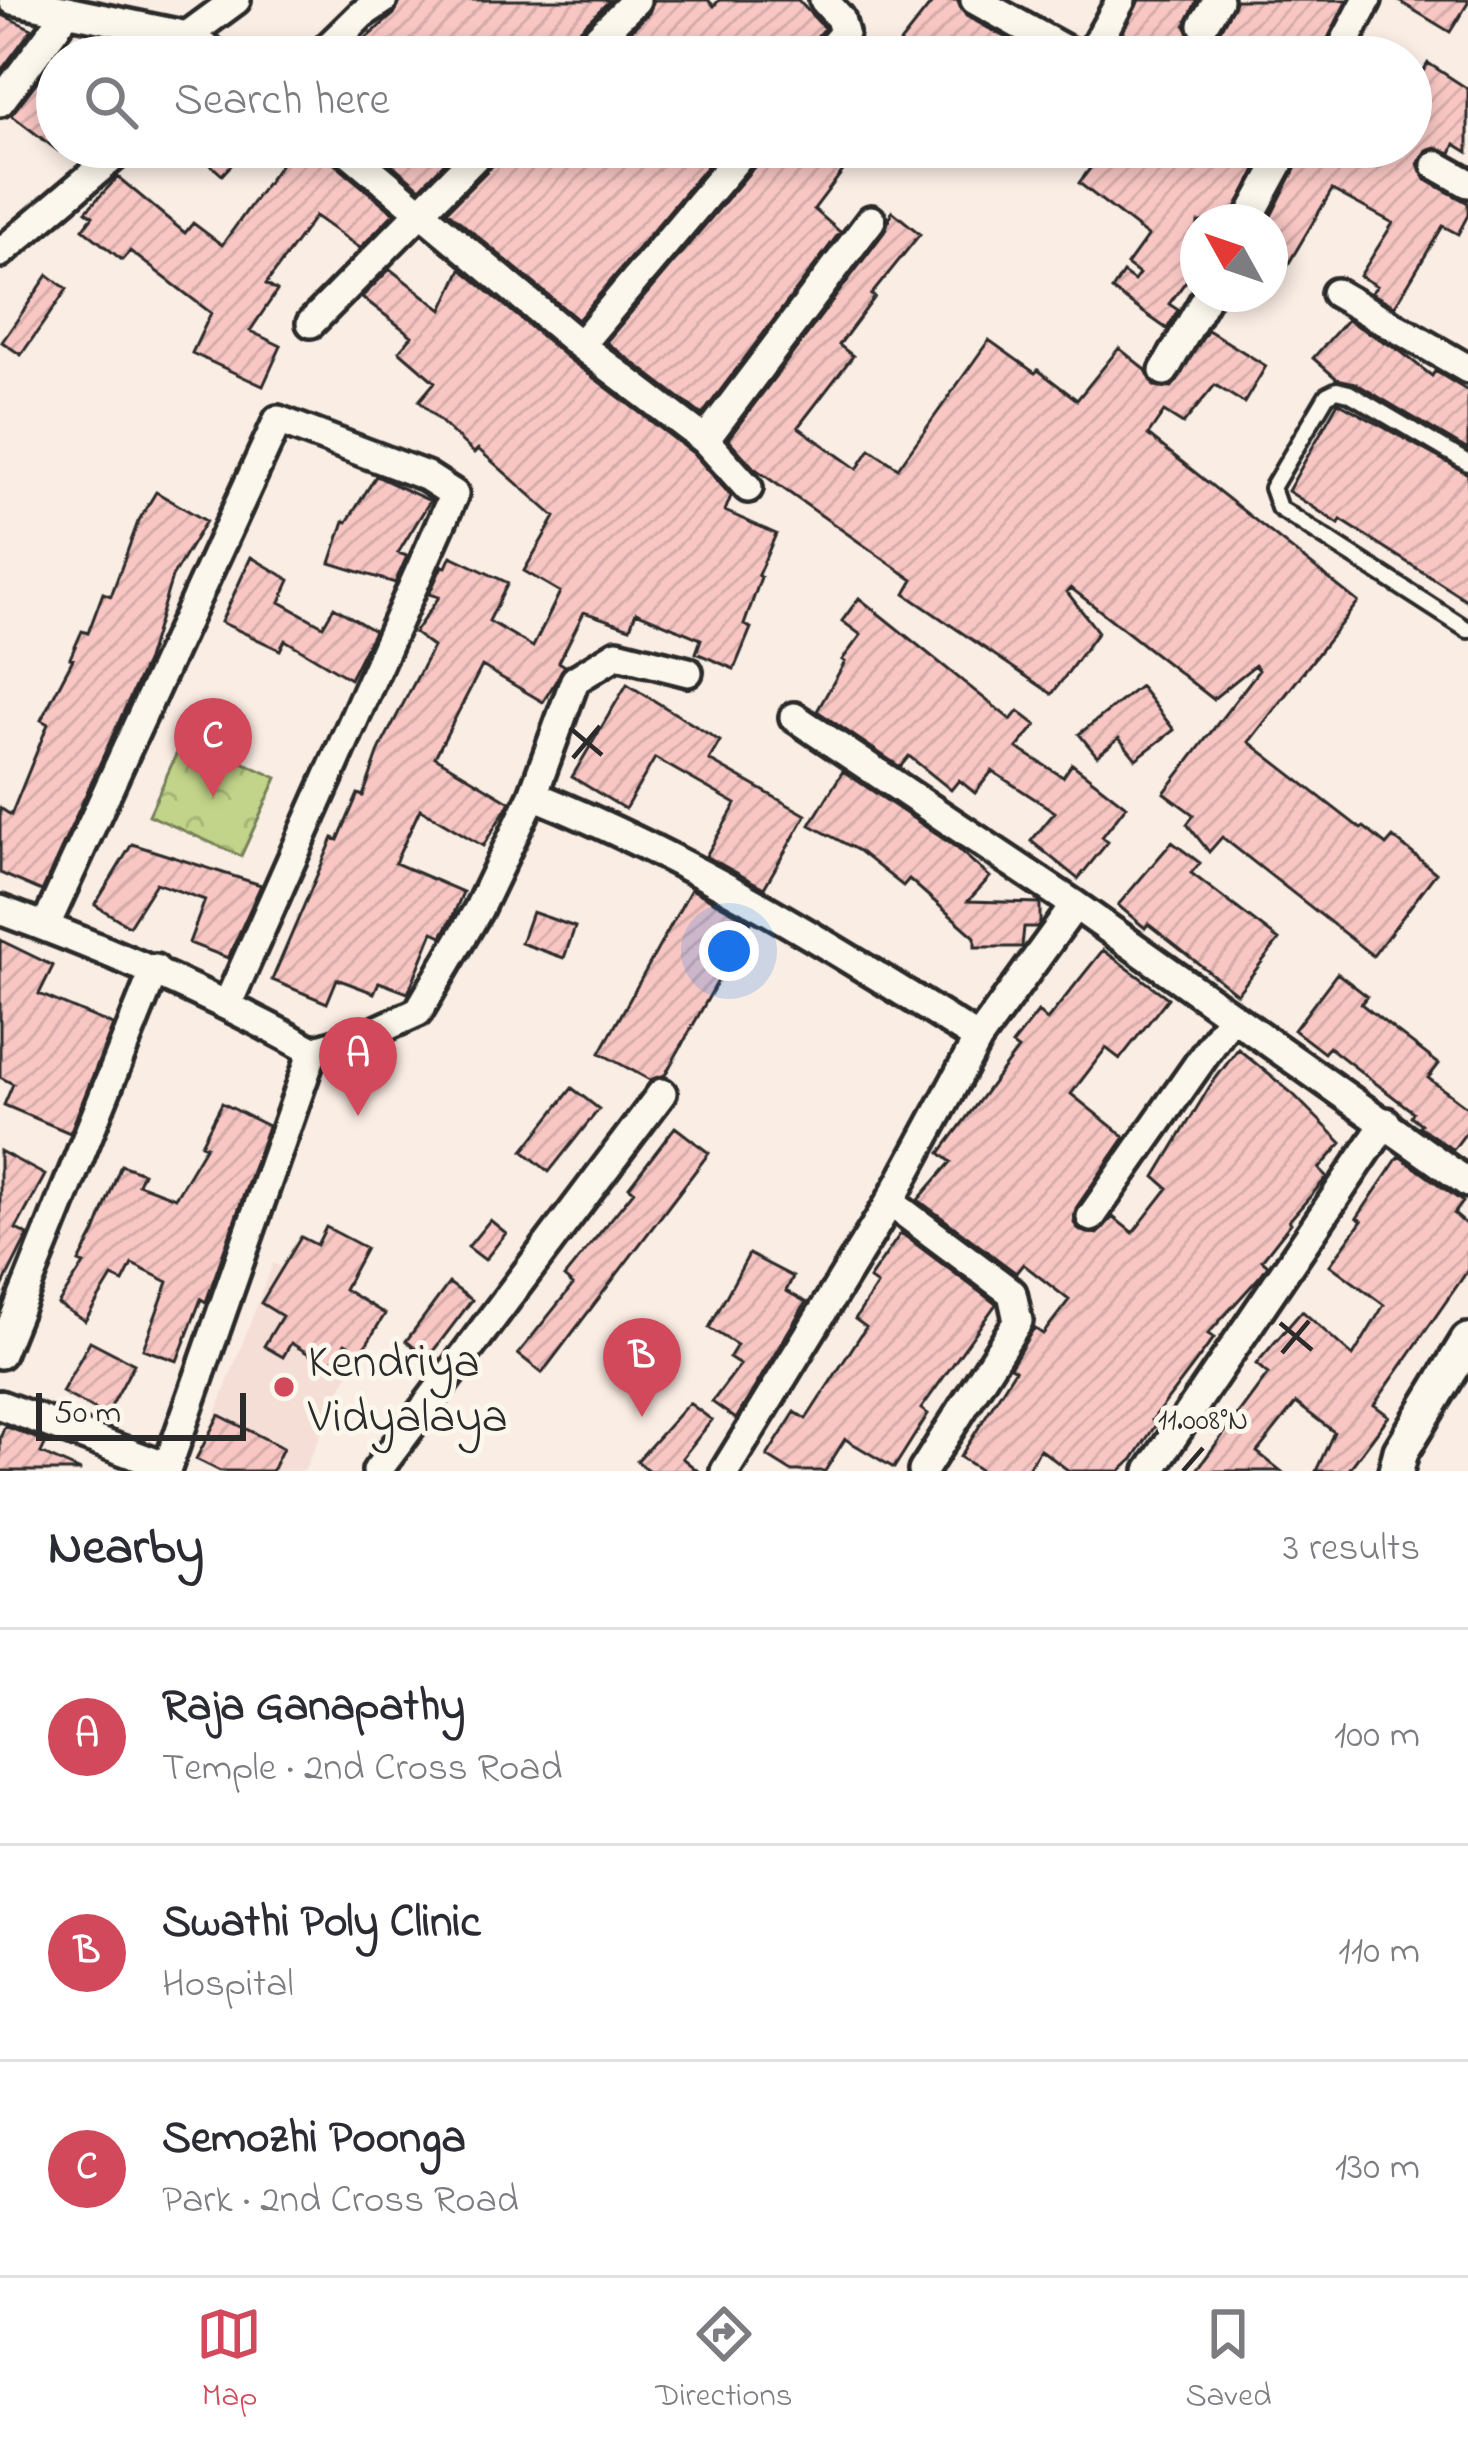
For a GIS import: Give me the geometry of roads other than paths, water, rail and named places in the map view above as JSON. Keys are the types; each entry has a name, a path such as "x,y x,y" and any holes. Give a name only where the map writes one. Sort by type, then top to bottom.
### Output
{"street":[{"path":"13,0 151,36"},
{"path":"189,36 194,0"},
{"path":"199,36 236,0"},
{"path":"339,36 383,0"},
{"path":"599,36 636,0"},
{"path":"824,0 839,18 841,36"},
{"path":"975,0 1040,36"},
{"path":"1101,36 1121,0"},
{"path":"1203,25 1219,0"},
{"path":"1347,36 1367,0"},
{"path":"49,36 68,11"},
{"path":"0,102 36,54"},
{"path":"1436,165 1468,183"},
{"path":"0,253 100,168"},
{"path":"368,168 580,345 705,440 748,488"},
{"path":"311,323 463,168"},
{"path":"580,345 729,168"},
{"path":"1257,204 1277,168"},
{"path":"705,440 871,220"},
{"path":"1336,293 1468,369"},
{"path":"1164,371 1198,312"},
{"path":"45,927 278,420 426,476 454,494 228,1003"},
{"path":"0,910 155,969 314,1051 372,1033 418,1012 478,910 533,795 575,680 617,654 688,672"},
{"path":"794,717 1075,905 1468,1183"},
{"path":"533,795 621,830 787,919 978,1039"},
{"path":"725,1471 890,1202 978,1039 1075,905"},
{"path":"0,1354 155,969"},
{"path":"1091,1217 1232,1016"},
{"path":"0,1405 170,1470 314,1051"},
{"path":"377,1471 662,1093"},
{"path":"1150,1471 1385,1122"},
{"path":"890,1202 1012,1293 1018,1321 923,1471"},
{"path":"1396,1471 1401,1450 1468,1341"}],"lane":[{"path":"1468,464 1349,393 1336,390 1327,395 1272,488 1279,508 1468,630"}],"place":[{"name":"Semozhi Poonga","path":"213,797"},
{"name":"Raja Ganapathy","path":"358,1116"},
{"name":"Kendriya Vidyalaya","path":"284,1387"},
{"name":"Swathi Poly Clinic","path":"642,1417"}]}
